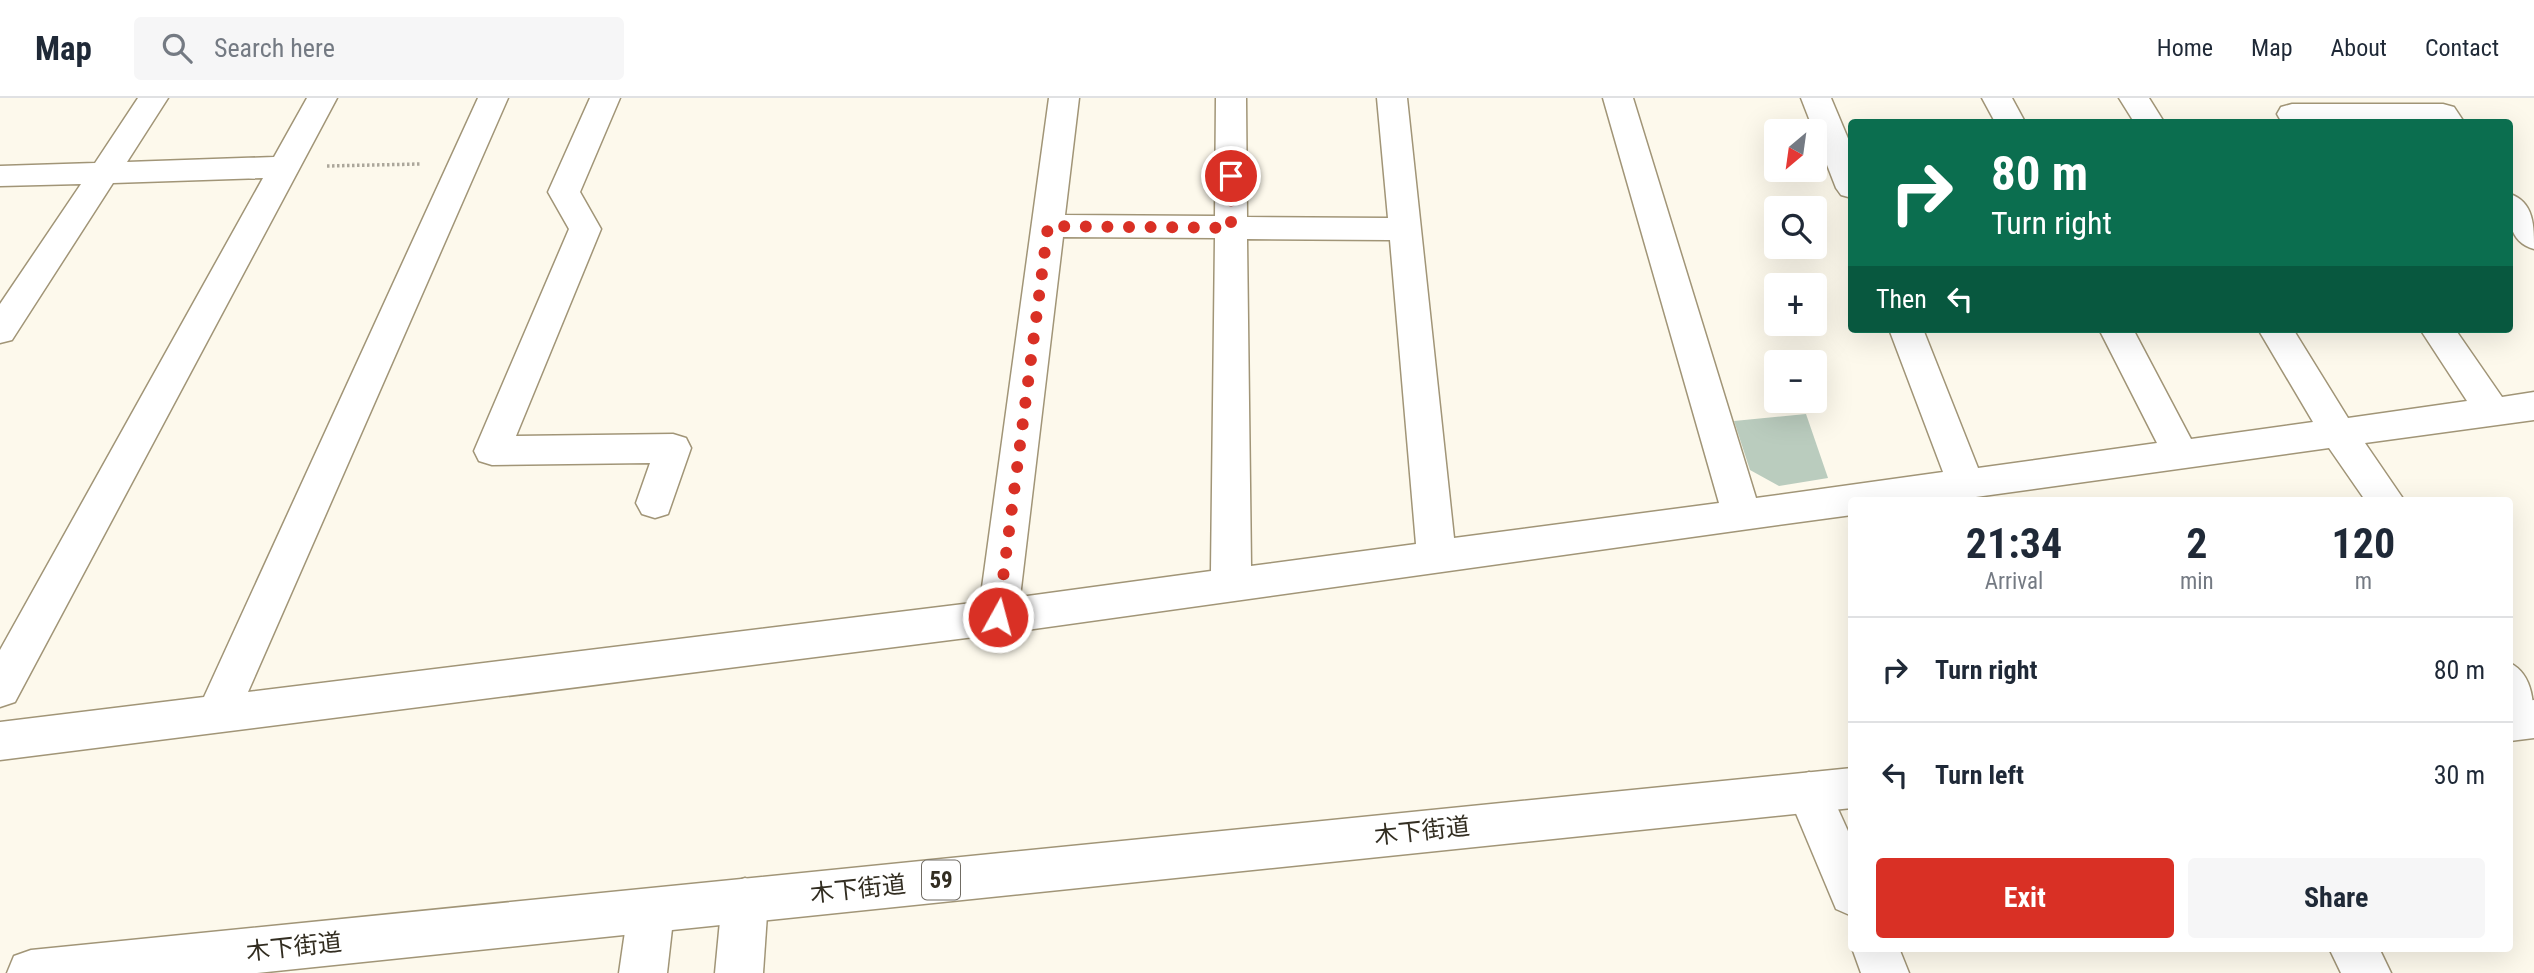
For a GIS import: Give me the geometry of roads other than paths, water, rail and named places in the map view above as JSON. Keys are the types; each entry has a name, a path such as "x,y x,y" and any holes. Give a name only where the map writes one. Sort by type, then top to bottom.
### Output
{"street":[{"path":"0,331 153,98"},
{"path":"0,689 322,98"},
{"path":"217,714 492,98"},
{"path":"605,98 564,192 585,229 492,451 673,448 655,503"},
{"path":"998,617 1064,98"},
{"path":"1231,98 1231,585"},
{"path":"1392,98 1437,557"},
{"path":"1618,98 1742,515"},
{"path":"1997,98 2008,119"},
{"path":"2134,98 2147,119"},
{"path":"2291,112 2443,114 2447,119"},
{"path":"1831,116 1848,174"},
{"path":"0,176 284,167"},
{"path":"2513,209 2534,238"},
{"path":"1048,226 1405,229"},
{"path":"1908,333 1966,484"},
{"path":"2118,333 2181,455"},
{"path":"2277,333 2338,433 2383,497"},
{"path":"2440,333 2493,412"},
{"path":"1872,497 1966,484 2073,486 2181,455 2534,406"},
{"path":"0,741 998,617 1848,500"},
{"path":"2513,686 2534,718 2513,722"},
{"path":"1830,790 1848,875"},
{"name":"木下街道","path":"38,973 1830,790"},
{"path":"739,973 745,900"},
{"path":"643,973 651,911"},
{"path":"1877,952 1885,973"},
{"path":"2354,952 2367,973"}]}
